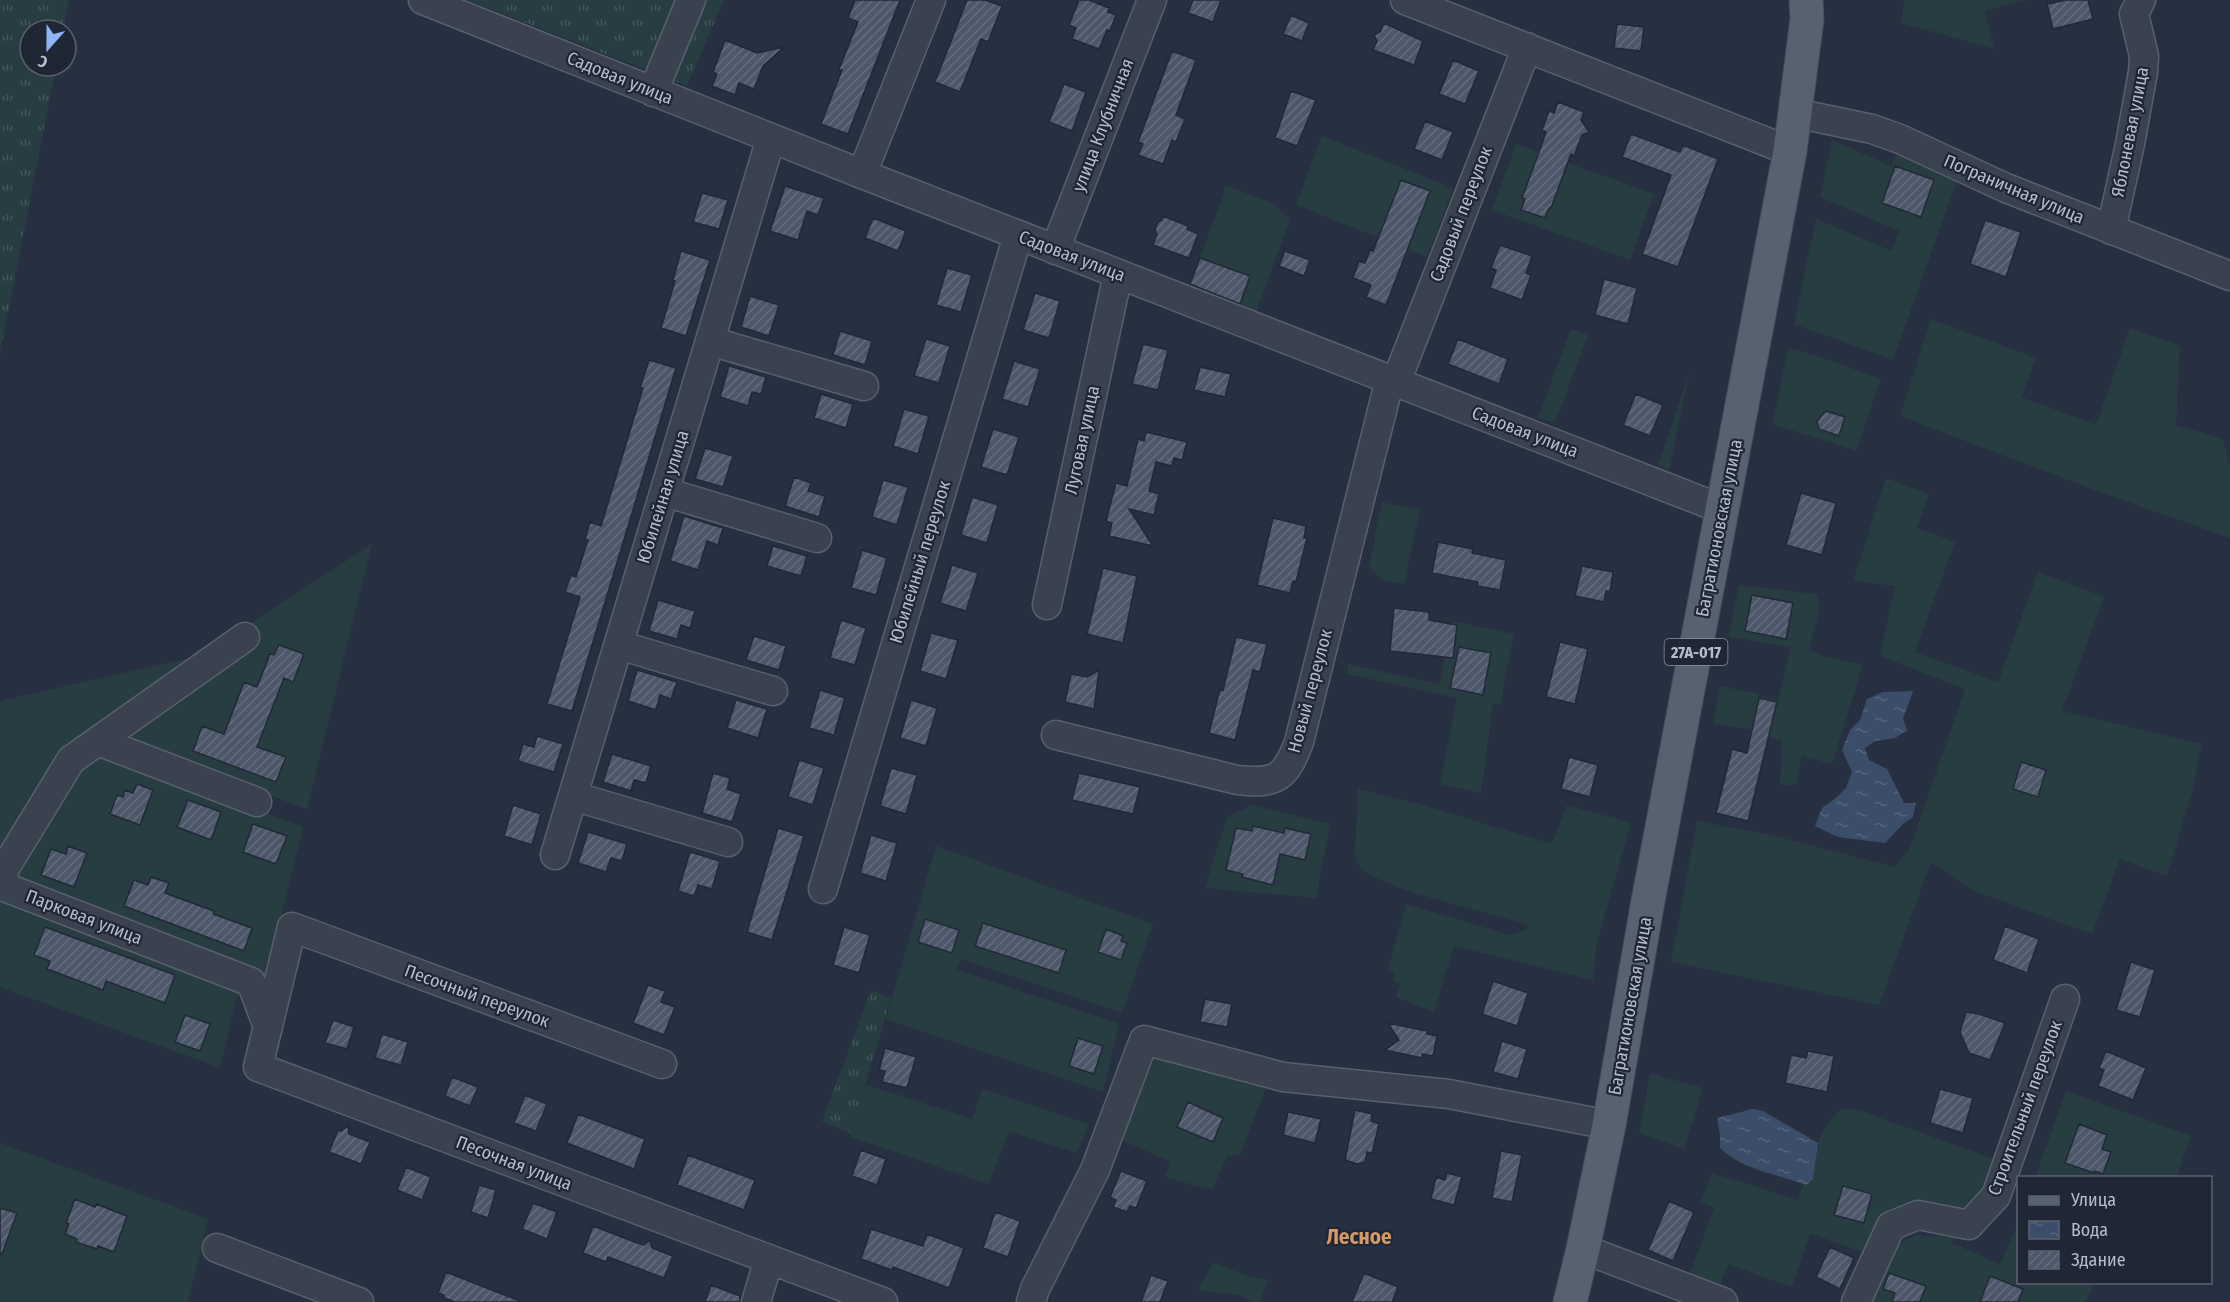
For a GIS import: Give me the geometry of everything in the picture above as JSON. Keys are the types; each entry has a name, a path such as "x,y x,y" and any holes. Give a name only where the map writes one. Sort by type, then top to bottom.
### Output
{"main road":[{"name":"Багратионовская улица","path":"1570,1302 1609,1125 1648,901 1790,151 1807,19 1806,0"}],"street":[{"name":"Садовая улица","path":"423,0 1055,250 1722,508"},
{"path":"653,92 691,0"},
{"path":"862,174 931,0"},
{"name":"улица Клубничная","path":"1055,250 1152,0"},
{"name":"Яблоневая улица","path":"2111,230 2143,72 2144,56 2134,14 2141,0"},
{"path":"1410,1 1790,151"},
{"name":"Садовый переулок","path":"1393,381 1527,47"},
{"name":"Пограничная улица","path":"1795,113 1872,129 1900,139 2006,188 2230,276"},
{"name":"Юбилейная улица","path":"555,855 771,138"},
{"name":"Юбилейный переулок","path":"823,889 1018,235"},
{"name":"Луговая улица","path":"1047,605 1118,274"},
{"path":"710,341 864,386"},
{"name":"Новый переулок","path":"1056,735 1237,780 1265,781 1284,773 1299,742 1393,381"},
{"path":"665,492 817,538"},
{"name":"Парковая улица","path":"245,637 71,760 2,873 8,888 251,982 268,1027"},
{"path":"619,645 772,691"},
{"path":"98,741 257,802"},
{"path":"573,796 728,842"},
{"name":"Песочный переулок","path":"268,1027 292,927 662,1064"},
{"name":"Строительный переулок","path":"1856,1302 1891,1226 1918,1215 1969,1225 1996,1197 2066,999"},
{"name":"Песочная улица","path":"268,1027 258,1067 883,1302"},
{"path":"1031,1302 1035,1289 1095,1170 1144,1040 1283,1077 1449,1094 1609,1125"},
{"path":"217,1248 360,1302"},
{"path":"1583,1249 1723,1302"},
{"path":"756,1302 769,1259"}],"green space":[{"path":"0,0 69,0 65,18 18,18 18,78 54,78 0,354"},
{"path":"468,0 724,0 687,86"},
{"path":"1904,0 2026,0 1985,11 1995,49 1901,23"},
{"path":"1322,136 1453,188 1427,257 1296,205"},
{"path":"1832,140 1891,166 1898,150 1959,175 1893,360 1794,324 1816,219 1892,251 1899,231 1820,197"},
{"path":"1516,144 1654,194 1630,260 1492,210"},
{"path":"1225,185 1274,204 1290,220 1255,315 1188,290"},
{"path":"1931,319 2036,358 2021,397 2096,425 2130,328 2180,346 2176,425 2223,439 2230,466 2230,538 2094,490 1900,416"},
{"path":"1571,329 1588,335 1555,423 1538,418"},
{"path":"1788,348 1815,355 1881,379 1856,451 1773,424"},
{"path":"1689,374 1669,470 1658,465"},
{"path":"1886,478 1929,494 1917,528 1955,542 1915,652 1998,682 2038,572 2104,597 2062,711 2202,744 2192,792 2167,876 2120,859 2092,934 1974,891 1931,862 1879,1005 1671,962 1697,821 1771,835 1895,867 1910,848 1965,689 1880,656 1895,586 1853,581"},
{"path":"1382,502 1420,510 1404,584 1383,580 1369,568"},
{"path":"372,544 307,809 123,741 122,734 218,665 260,638 240,630"},
{"path":"1739,585 1816,594 1820,606 1809,650 1823,656 1863,665 1832,764 1802,756 1796,785 1780,785 1782,740 1770,738 1769,741 1749,737 1750,729 1713,724 1720,686 1778,700 1791,647 1729,637"},
{"path":"1452,621 1514,634 1500,705 1493,704 1481,793 1440,784 1457,698 1347,674 1348,664 1439,684"},
{"path":"199,656 65,753 0,859 0,703 3,700"},
{"path":"98,751 303,827 267,975 18,883 14,872 78,765"},
{"path":"1358,789 1416,803 1552,844 1567,805 1631,823 1597,942 1593,980 1454,946 1434,1012 1396,997 1400,985 1393,981 1395,972 1388,969 1406,904 1510,935 1527,929 1529,925 1413,892 1390,884 1360,867 1355,852"},
{"path":"1252,805 1330,824 1316,898 1205,888 1227,817"},
{"path":"936,846 1153,924 1122,1013 961,959 957,970 1119,1024 1103,1092 886,1019"},
{"path":"0,895 239,990 220,1068 0,987"},
{"path":"871,990 891,998 851,1133 822,1122"},
{"path":"1165,1050 1268,1082 1240,1155 1228,1155 1212,1189 1165,1177 1170,1162 1118,1138 1152,1059"},
{"path":"1650,1073 1703,1088 1684,1149 1639,1133"},
{"path":"865,1084 972,1119 982,1089 1089,1124 1077,1153 1009,1131 989,1184 850,1137"},
{"path":"2066,1091 2191,1136 2176,1176 2036,1176"},
{"path":"1844,1108 1861,1111 1994,1159 1977,1212 1894,1213 1865,1253 1810,1233 1792,1287 1728,1264 1715,1298 1686,1285 1714,1208 1701,1202 1712,1173 1798,1200 1815,1150 1827,1125"},
{"path":"0,1143 208,1219 188,1302 0,1302"},
{"path":"2017,1225 2017,1284 2094,1284 2085,1302 1869,1302 1893,1248 1915,1235 1954,1237 1952,1244 2000,1265"},
{"path":"1214,1262 1244,1275 1268,1280 1260,1302 1253,1302 1238,1295 1198,1290"}],"water":[{"path":"1913,691 1903,719 1907,730 1895,738 1875,741 1865,748 1869,760 1887,769 1904,803 1916,803 1913,817 1885,843 1838,837 1815,826 1822,808 1846,788 1852,772 1842,750 1850,730 1860,720 1867,699 1883,692"},
{"path":"1753,1109 1763,1111 1818,1143 1813,1179 1806,1185 1750,1167 1729,1156 1720,1148 1717,1118"}],"building":[{"path":"855,0 900,0 848,134 821,124 842,70 839,69 858,22 848,18"},
{"path":"967,0 985,0 1002,6 988,42 981,39 960,92 935,82"},
{"path":"1079,0 1089,0 1109,8 1108,12 1116,15 1099,49 1072,39 1076,28 1069,25"},
{"path":"1193,0 1221,0 1213,22 1188,13"},
{"path":"2066,0 2088,0 2093,19 2053,29 2047,4"},
{"path":"1291,15 1309,23 1302,41 1283,34"},
{"path":"1384,23 1423,41 1414,65 1373,50 1377,41 1374,35 1380,32"},
{"path":"1617,24 1644,27 1641,51 1614,48"},
{"path":"725,40 757,53 784,47 763,66 754,89 739,83 735,95 712,86 717,74 713,72"},
{"path":"1172,51 1196,60 1176,115 1185,119 1176,142 1172,140 1163,164 1138,155 1143,144 1138,142"},
{"path":"1453,60 1479,71 1465,104 1439,94"},
{"path":"1064,84 1086,92 1072,131 1049,122"},
{"path":"1291,91 1316,100 1297,146 1275,138"},
{"path":"1558,102 1584,112 1581,120 1589,132 1582,135 1574,156 1571,154 1545,218 1521,210 1525,199 1522,198 1546,132 1542,130 1549,111 1554,113"},
{"path":"1425,121 1453,132 1442,160 1414,149"},
{"path":"1631,134 1680,152 1683,145 1718,159 1678,267 1642,254 1671,175 1622,157"},
{"path":"1895,166 1934,180 1921,217 1882,203"},
{"path":"1401,180 1430,191 1386,305 1366,297 1371,285 1353,278 1359,261 1365,263 1370,250 1373,251"},
{"path":"785,186 824,198 818,215 807,211 798,240 770,231"},
{"path":"702,193 728,200 719,229 693,222"},
{"path":"1163,216 1188,226 1187,229 1198,234 1189,258 1153,245 1157,234 1155,230"},
{"path":"873,218 906,231 898,251 865,238"},
{"path":"1985,220 2021,232 2006,277 1970,264"},
{"path":"1500,245 1532,256 1526,273 1531,275 1522,300 1490,288 1496,270 1491,268"},
{"path":"681,251 710,260 686,336 661,328"},
{"path":"1285,251 1310,260 1304,276 1279,266"},
{"path":"1200,258 1250,276 1240,304 1190,284"},
{"path":"947,268 972,275 961,312 936,305"},
{"path":"1604,279 1637,288 1628,324 1595,315"},
{"path":"1035,293 1060,301 1049,338 1023,330"},
{"path":"750,296 779,305 769,336 741,327"},
{"path":"840,331 872,341 865,365 833,355"},
{"path":"926,339 950,346 939,383 914,376"},
{"path":"1458,339 1508,359 1499,384 1448,364"},
{"path":"1143,344 1168,350 1158,390 1132,384"},
{"path":"649,360 676,368 572,711 547,704 580,597 565,592 571,575 576,577 588,540 585,539 590,522 601,526 643,388 640,388"},
{"path":"1014,361 1040,369 1028,407 1002,399"},
{"path":"729,366 766,377 761,394 752,392 748,406 720,397"},
{"path":"1200,367 1231,374 1225,397 1194,390"},
{"path":"821,394 853,404 846,428 814,418"},
{"path":"1636,394 1663,405 1650,436 1623,425"},
{"path":"904,409 929,416 918,454 893,446"},
{"path":"1826,411 1845,417 1839,436 1819,429 1817,422"},
{"path":"993,429 1019,437 1007,475 981,467"},
{"path":"1146,432 1187,442 1182,460 1174,458 1172,466 1156,462 1149,491 1159,494 1154,515 1129,509 1153,546 1109,536 1112,523 1106,521 1116,483 1127,486 1138,439 1144,441"},
{"path":"705,448 733,456 723,487 695,479"},
{"path":"794,477 811,483 808,491 825,496 819,517 785,506"},
{"path":"883,480 908,487 897,525 872,517"},
{"path":"1801,493 1836,503 1822,555 1786,545"},
{"path":"972,497 998,505 987,543 961,535"},
{"path":"684,516 723,528 718,545 707,541 698,570 670,561"},
{"path":"1273,518 1306,526 1304,538 1307,538 1296,582 1293,581 1290,593 1257,585"},
{"path":"1438,542 1473,549 1472,553 1506,560 1500,590 1477,586 1478,582 1432,573"},
{"path":"773,546 807,556 801,576 767,566"},
{"path":"862,550 887,558 876,595 851,588"},
{"path":"952,565 978,573 966,611 940,603"},
{"path":"1582,566 1613,572 1610,592 1606,591 1604,602 1575,596"},
{"path":"1103,568 1137,576 1123,643 1087,634"},
{"path":"1752,595 1793,603 1786,639 1745,631"},
{"path":"658,600 695,611 690,628 681,625 677,639 649,631"},
{"path":"1394,608 1429,612 1429,620 1457,625 1453,658 1390,651"},
{"path":"841,620 866,628 855,665 830,658"},
{"path":"931,633 958,640 946,679 920,671"},
{"path":"754,636 786,646 779,670 746,660"},
{"path":"1236,637 1267,644 1260,672 1253,670 1235,740 1209,733 1220,689 1223,690"},
{"path":"1560,642 1588,649 1575,704 1546,697"},
{"path":"279,645 304,654 293,682 284,678 257,747 286,757 276,782 193,751 202,726 224,734 244,682 257,687 270,654 274,655"},
{"path":"1459,647 1491,653 1483,695 1450,688"},
{"path":"637,670 677,682 671,699 660,695 656,710 628,701"},
{"path":"1099,670 1094,709 1065,702 1071,674 1087,677"},
{"path":"820,690 845,698 834,735 809,728"},
{"path":"1759,698 1777,702 1748,821 1716,813 1732,749 1747,753"},
{"path":"736,700 767,709 758,738 727,728"},
{"path":"911,700 937,708 926,746 900,738"},
{"path":"537,736 563,744 554,772 518,761 523,744 534,747"},
{"path":"612,754 651,766 646,783 634,780 631,791 603,782"},
{"path":"1569,757 1598,765 1590,797 1561,789"},
{"path":"799,760 824,768 813,805 788,797"},
{"path":"2021,762 2046,770 2038,797 2013,789"},
{"path":"891,768 917,775 906,814 880,806"},
{"path":"713,773 730,778 727,789 741,794 732,822 702,813"},
{"path":"1079,773 1140,787 1133,814 1072,800"},
{"path":"137,784 153,790 140,825 110,814 117,795 123,797 125,790 133,793"},
{"path":"188,800 221,812 211,840 177,827"},
{"path":"513,805 541,814 532,845 504,836"},
{"path":"253,824 287,836 276,864 243,852"},
{"path":"1253,826 1284,833 1285,828 1311,834 1305,860 1280,854 1273,885 1242,877 1243,874 1226,870 1236,828 1252,831"},
{"path":"778,828 804,836 772,940 747,932"},
{"path":"588,832 627,844 622,861 611,858 606,872 578,863"},
{"path":"871,835 897,843 886,881 860,873"},
{"path":"68,846 87,853 74,887 41,875 51,849 66,854"},
{"path":"690,852 720,861 712,889 698,885 694,896 678,891"},
{"path":"151,877 169,883 165,893 252,928 244,951 124,906 134,880 148,885"},
{"path":"925,919 959,930 952,953 918,942"},
{"path":"983,923 1066,950 1059,973 975,946"},
{"path":"2005,926 2039,939 2027,973 1993,960"},
{"path":"45,927 175,975 165,1003 106,981 103,990 47,969 50,961 34,955"},
{"path":"844,927 870,935 859,973 833,965"},
{"path":"1106,929 1123,936 1121,941 1127,943 1121,960 1098,952"},
{"path":"2131,962 2155,970 2140,1017 2116,1010"},
{"path":"1493,981 1528,993 1517,1026 1482,1014"},
{"path":"648,985 665,991 661,1002 675,1007 664,1035 633,1023"},
{"path":"1205,999 1232,1004 1227,1027 1200,1022"},
{"path":"1966,1012 2005,1023 1990,1060 1969,1053 1960,1032"},
{"path":"185,1015 210,1024 200,1051 175,1042"},
{"path":"333,1020 354,1027 347,1049 325,1043"},
{"path":"1388,1023 1427,1031 1427,1034 1437,1036 1433,1056 1422,1054 1422,1058 1385,1050 1399,1040"},
{"path":"382,1034 408,1042 401,1065 375,1058"},
{"path":"1078,1038 1103,1046 1094,1074 1069,1066"},
{"path":"1502,1041 1527,1049 1518,1079 1493,1072"},
{"path":"885,1048 916,1057 907,1088 882,1082 885,1071 879,1070"},
{"path":"1808,1051 1834,1056 1827,1092 1785,1083 1791,1055 1806,1058"},
{"path":"2106,1051 2146,1068 2133,1100 2098,1086 2104,1070 2099,1068"},
{"path":"452,1077 478,1087 470,1106 445,1096"},
{"path":"1940,1089 1973,1098 1963,1133 1930,1123"},
{"path":"525,1095 547,1104 536,1131 514,1123"},
{"path":"1188,1102 1223,1118 1213,1142 1177,1127"},
{"path":"1355,1110 1372,1114 1371,1121 1379,1124 1372,1153 1367,1152 1365,1162 1357,1164 1345,1160"},
{"path":"1288,1112 1321,1119 1315,1143 1283,1135"},
{"path":"578,1114 645,1139 634,1169 567,1143"},
{"path":"2079,1124 2107,1135 2102,1149 2111,1152 2103,1174 2065,1163"},
{"path":"348,1126 349,1134 370,1142 361,1164 329,1152 338,1130 341,1131"},
{"path":"861,1150 886,1159 877,1185 852,1176"},
{"path":"1501,1151 1522,1155 1512,1202 1492,1198"},
{"path":"688,1155 755,1180 744,1210 677,1185"},
{"path":"406,1167 431,1177 422,1200 397,1190"},
{"path":"1121,1171 1147,1181 1136,1208 1130,1206 1127,1212 1113,1207 1116,1200 1110,1197"},
{"path":"1447,1173 1462,1177 1454,1205 1431,1199 1436,1177 1445,1180"},
{"path":"479,1185 496,1190 488,1218 471,1212"},
{"path":"1843,1186 1872,1194 1864,1223 1834,1215"},
{"path":"75,1199 127,1216 114,1252 76,1242 77,1239 65,1234 69,1224 66,1223"},
{"path":"1669,1201 1694,1212 1673,1261 1648,1250"},
{"path":"533,1203 557,1212 547,1239 522,1229"},
{"path":"0,1208 17,1213 2,1254 0,1254"},
{"path":"995,1212 1020,1221 1008,1257 983,1248"},
{"path":"593,1226 644,1245 650,1240 652,1248 673,1256 664,1278 608,1257 606,1262 583,1253"},
{"path":"871,1229 923,1246 927,1234 964,1248 949,1288 893,1267 892,1270 861,1259"},
{"path":"1830,1247 1854,1258 1840,1289 1816,1277"},
{"path":"446,1272 520,1301 455,1302 444,1298 444,1295 438,1293"},
{"path":"1364,1273 1398,1287 1392,1302 1352,1302"},
{"path":"1889,1273 1926,1286 1920,1302 1892,1302 1895,1293 1883,1289"},
{"path":"1151,1275 1168,1281 1160,1302 1141,1302"},
{"path":"1990,1276 2023,1289 2018,1302 1980,1302"},
{"path":"711,1285 740,1296 740,1302 705,1302"}],"district":[{"name":"Лесное","path":"1359,1237"}]}
